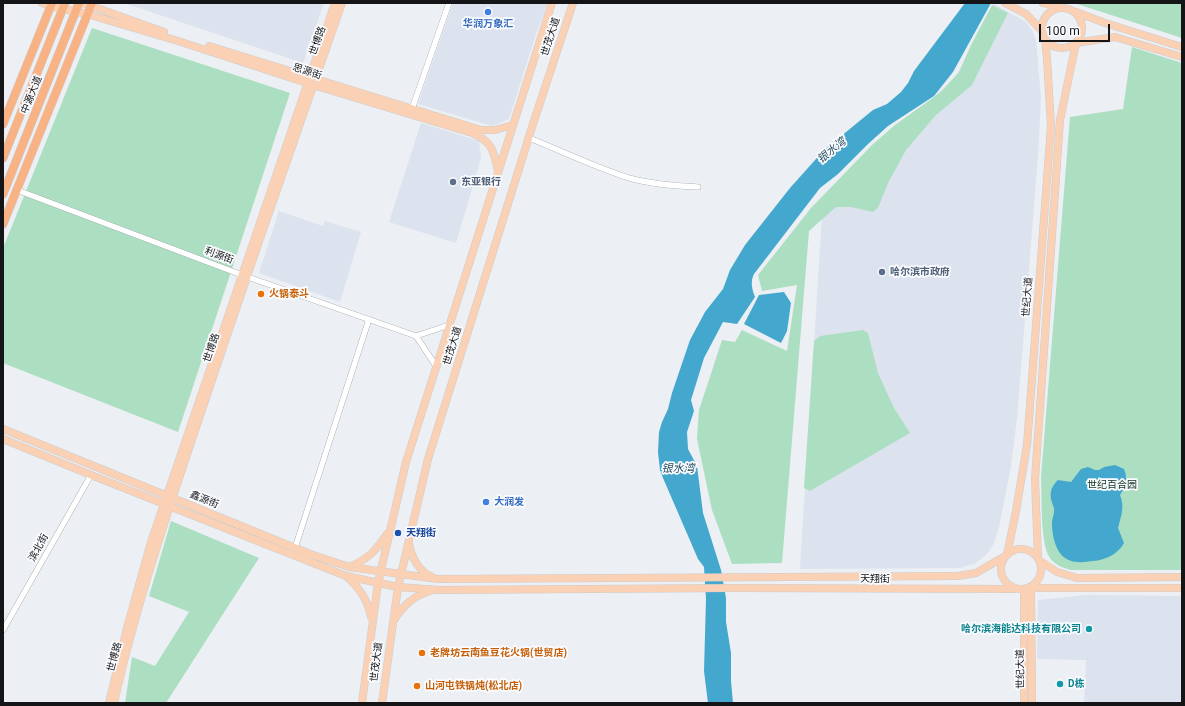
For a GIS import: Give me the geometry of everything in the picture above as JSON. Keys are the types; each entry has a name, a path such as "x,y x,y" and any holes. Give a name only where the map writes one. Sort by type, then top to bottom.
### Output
{"highway":[{"path":"3,124 48,4"},
{"path":"3,224 87,14 88,4"},
{"name":"中源大道","path":"3,158 64,6"},
{"name":"中源大道","path":"3,194 77,7"}],"main road":[{"name":"世博路","path":"312,80 335,3"},
{"name":"世博路","path":"109,703 138,586 312,80 342,3"},
{"name":"世茂大道","path":"362,703 380,572 406,462 552,3"},
{"name":"世茂大道","path":"382,703 398,586 428,459 573,3"},
{"path":"1005,3 1026,14 1041,30 1045,39 1059,48 1065,48 1076,43 1115,37 1182,57"},
{"path":"1043,3 1058,8"},
{"name":"思源街","path":"48,4 77,7 87,14 486,131 513,125"},
{"name":"思源街","path":"88,4 164,32 476,135 486,142 492,149 498,173"},
{"path":"1041,30 1043,19 1052,10 1058,8 1069,8 1105,24 1182,47"},
{"path":"1074,11 1081,20 1082,26 1082,32 1076,43"},
{"name":"世纪大道","path":"1007,555 1027,445 1051,126 1048,58 1045,39"},
{"name":"世纪大道","path":"1039,560 1035,479 1060,120 1076,43"},
{"name":"鑫源街","path":"3,429 334,563 349,567 401,575"},
{"name":"鑫源街","path":"3,439 346,576 398,586"},
{"name":"世博路","path":"114,703 123,663 166,505"},
{"path":"349,567 358,564 373,553 379,547 390,528"},
{"path":"410,533 409,545 412,556 428,576 438,578"},
{"path":"1027,588 1039,577 1041,566 1039,560 1035,554 1024,549 1013,551 1007,555 1002,565 1002,577 1009,586 1014,588 1027,588 1182,588"},
{"name":"天翔街","path":"438,578 958,576 976,573 1007,555"},
{"path":"1039,560 1057,572 1072,578 1182,577"},
{"path":"401,575 438,578"},
{"path":"346,576 356,585 366,600 372,624"},
{"path":"398,586 439,590"},
{"name":"天翔街","path":"439,590 1014,588"},
{"name":"世纪大道","path":"1024,703 1027,588"},
{"name":"世纪大道","path":"1027,588 1032,703"},
{"path":"391,634 394,622 405,604 424,593 439,590"}],"street":[{"path":"412,109 448,3"},
{"path":"529,138 629,178 698,188"},
{"name":"利源街","path":"17,190 245,275 416,336"},
{"path":"295,548 369,319"},
{"path":"436,366 416,336 449,325"},
{"name":"滨北街","path":"3,630 91,475"}],"shaded area":[{"path":"124,3 324,3 303,63"},
{"path":"453,3 548,3 537,31 509,119 492,126 418,104"},
{"path":"994,4 1026,22 1032,30 1036,40 1041,99 1038,156 1017,418 1011,466 999,527 994,543 988,553 981,559 974,564 960,568 800,569 823,201 957,75"},
{"path":"421,123 479,141 481,158 456,243 389,222"},
{"path":"279,211 323,226 325,221 361,232 340,302 259,273"},
{"path":"1085,595 1182,596 1181,703 1084,703 1086,660 1037,659 1038,600"}],"green space":[{"path":"1074,3 1182,3 1182,38"},
{"path":"992,5 1008,13 972,85 936,115 906,150 888,183 878,208 873,212 851,207 836,207 809,231 782,563 732,564 712,510 697,439 699,410 722,340 735,342 742,330 787,351 797,285 762,291 758,275 811,208 872,145 895,125 941,92 959,72"},
{"path":"92,28 290,93 178,432 3,363 3,248"},
{"name":"世纪百合园","path":"1132,47 1182,63 1182,570 1071,570 1054,563 1047,551 1043,531 1041,477 1070,117 1123,109"},
{"path":"863,330 868,333 878,373 894,408 910,433 810,491 804,488 814,341 820,336"},
{"path":"171,521 259,558 166,703 125,703 132,657 155,666 189,612 149,596"}],"water":[{"name":"银水湾","path":"965,3 991,3 953,72 934,96 888,126 838,174 820,188 754,274 752,286 755,297 737,324 723,322 704,358 691,400 694,411 687,432 688,449 697,466 703,513 721,570 726,598 726,622 731,653 733,703 708,703 704,671 706,599 704,567 698,559 663,478 660,470 658,452 659,432 690,340 705,312 723,289 730,270 745,245 790,188 824,150 873,110 887,104 901,92 908,83 914,71"},
{"path":"784,292 791,303 787,331 781,343 744,324 759,295"},
{"path":"1115,465 1124,469 1126,476 1124,489 1120,495 1122,508 1118,528 1124,543 1111,556 1098,560 1080,562 1071,561 1061,554 1053,536 1052,523 1054,510 1051,490 1058,480 1071,482 1081,469 1088,467 1099,470 1104,467"}],"place":[{"name":"华润万象汇","path":"488,12"},
{"name":"东亚银行","path":"453,182"},
{"name":"哈尔滨市政府","path":"882,272"},
{"name":"火锅泰斗","path":"261,294"},
{"name":"大润发","path":"486,502"},
{"name":"天翔街","path":"398,533"},
{"name":"哈尔滨海能达科技有限公司","path":"1089,629"},
{"name":"老牌坊云南鱼豆花火锅(世贸店)","path":"422,653"},
{"name":"D栋","path":"1060,684"},
{"name":"山河屯铁锅炖(松北店)","path":"417,686"}]}
